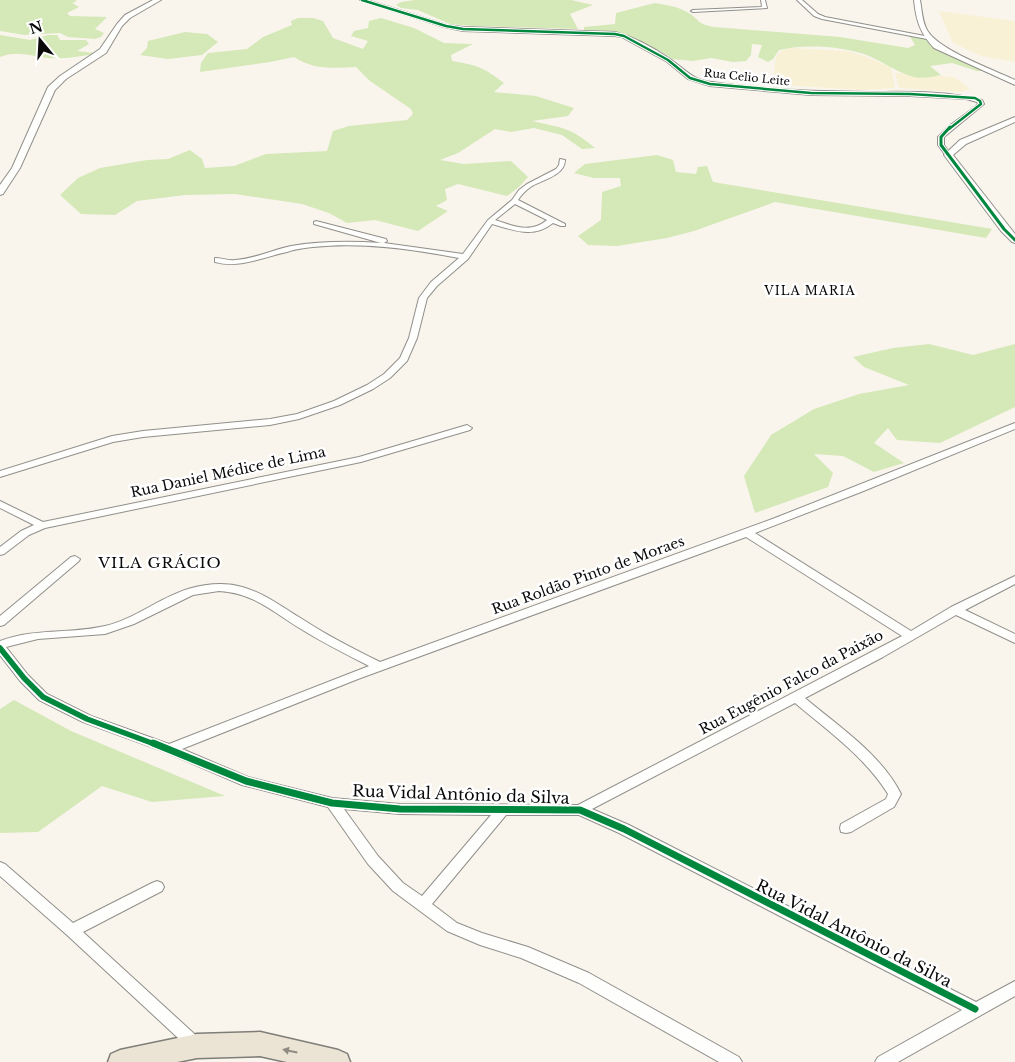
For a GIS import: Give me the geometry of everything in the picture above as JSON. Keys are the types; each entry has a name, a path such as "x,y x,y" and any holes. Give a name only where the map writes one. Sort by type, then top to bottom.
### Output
{"main road":[{"path":"120,1062 197,1046 260,1044 338,1062"}],"street":[{"path":"0,192 16,168 51,89 58,81 102,52 108,46 119,25 129,16 158,0"},
{"name":"Rua Celio Leite","path":"362,0 446,26 463,29 589,32 624,36 668,60 690,78 710,84 811,93 910,94 975,98 981,104 977,109 947,128 941,137 941,145 948,155"},
{"path":"693,11 761,8 764,7 763,0"},
{"path":"799,0 824,18 927,36"},
{"path":"917,0 921,28 937,46 1015,83"},
{"path":"1015,119 963,142 948,155 1004,229 1015,240"},
{"path":"0,474 112,439 143,434 270,422 299,416 337,403 387,376 404,359 413,338 422,298 434,284 465,257 490,221 514,201 521,191 529,185 558,170 562,165 562,160"},
{"path":"514,201 563,225"},
{"path":"490,221 526,231 535,231 543,228 553,219"},
{"path":"316,223 408,247 465,257"},
{"path":"218,260 228,263 238,262 294,248 321,245 366,244 408,247"},
{"name":"Rua Roldão Pinto de Moraes","path":"169,749 380,666 747,533 899,474 1015,426"},
{"name":"Rua Daniel Médice de Lima","path":"0,552 25,533 42,525 361,459 467,428"},
{"path":"0,504 42,525"},
{"path":"747,533 911,636"},
{"path":"0,622 74,559"},
{"name":"Rua Eugênio Falco da Paixão","path":"580,810 911,636 955,610 1015,580"},
{"path":"0,647 23,637 105,630 124,624 183,595 202,589 218,588 246,591 264,598 304,625 380,666"},
{"path":"955,610 1015,639"},
{"name":"Rua Vidal Antônio da Silva","path":"0,647 24,678 43,697 87,720 169,749 246,781 332,803 400,809 580,810 624,829 975,1009"},
{"path":"796,697 861,754 888,781 895,794 890,803 846,828"},
{"path":"332,803 373,860 398,888 452,927 480,939 523,952 584,978 734,1062"},
{"path":"423,905 502,811"},
{"path":"0,868 72,931 197,1046"},
{"path":"72,931 157,887"},
{"path":"883,1062 1015,988"}],"shaded area":[{"path":"939,11 1015,21 1015,62 981,56 953,43"},
{"path":"790,48 847,51 864,56 891,67 895,88 863,90 781,85 774,73 776,57 781,51"},
{"path":"895,73 954,77 970,89 961,92 899,88"}],"green space":[{"path":"0,0 75,0 77,1 72,3 79,7 67,13 70,16 107,17 95,29 104,33 101,37 95,39 68,37 60,33 25,35 0,31"},
{"path":"415,0 571,0 593,5 570,14 578,29 450,24 418,10 401,8 396,5 401,2"},
{"path":"655,3 683,10 701,23 714,27 840,37 908,48 915,45 909,35 923,37 932,45 985,71 977,71 952,63 930,66 941,75 917,78 901,73 864,54 844,49 822,47 800,47 779,50 773,59 768,62 758,57 762,45 752,44 751,55 746,61 733,62 711,58 693,61 672,59 625,34 584,30 584,27 615,24 616,13"},
{"path":"298,18 313,18 323,21 333,38 363,49 368,41 351,36 354,31 368,28 369,21 381,18 414,28 444,43 473,44 451,55 452,61 468,64 491,73 504,83 494,92 536,96 574,108 568,116 532,121 572,132 595,148 582,149 562,135 534,128 511,132 495,129 458,153 440,160 464,164 511,161 528,177 507,196 458,184 445,189 447,200 436,206 448,211 418,231 375,220 347,223 329,213 302,204 235,194 185,195 137,201 115,215 81,214 60,195 78,178 100,168 147,160 168,159 190,150 202,159 205,168 234,166 266,154 327,151 333,131 349,126 407,120 413,114 411,109 370,81 356,67 331,68 316,66 294,57 200,72 201,63 208,53 247,49 263,37 292,25 291,21"},
{"path":"185,32 207,34 218,42 202,55 168,59 140,55 147,48 148,41"},
{"path":"0,35 30,40 48,35 57,35 60,40 86,40 89,44 77,51 95,53 79,57 59,58 18,54 0,57"},
{"path":"657,155 673,160 676,172 696,174 698,167 707,166 713,182 992,229 986,238 775,202 694,231 667,238 617,246 588,245 578,236 601,220 602,192 621,186 620,178 594,178 574,173 585,164"},
{"path":"929,344 973,355 1015,344 1015,407 940,443 897,440 888,428 874,443 904,463 874,472 843,456 814,454 833,473 828,487 755,513 744,476 771,435 814,409 859,394 909,385 864,367 853,357 893,348"},
{"path":"14,700 71,731 225,796 152,802 102,786 38,832 0,833 0,709"}],"cycle path":[{"path":"362,0 446,26 463,29 615,34 624,36 668,60 690,78 710,84 811,93 910,94 975,98 981,104 941,137 941,145 1004,229 1015,240"},
{"path":"0,648 24,678 43,697 87,719 169,749 246,781 332,803 400,809 580,810 624,829 975,1009"}],"district":[{"name":"VILA MARIA","path":"810,291"},
{"name":"VILA GRÁCIO","path":"160,563"}]}
